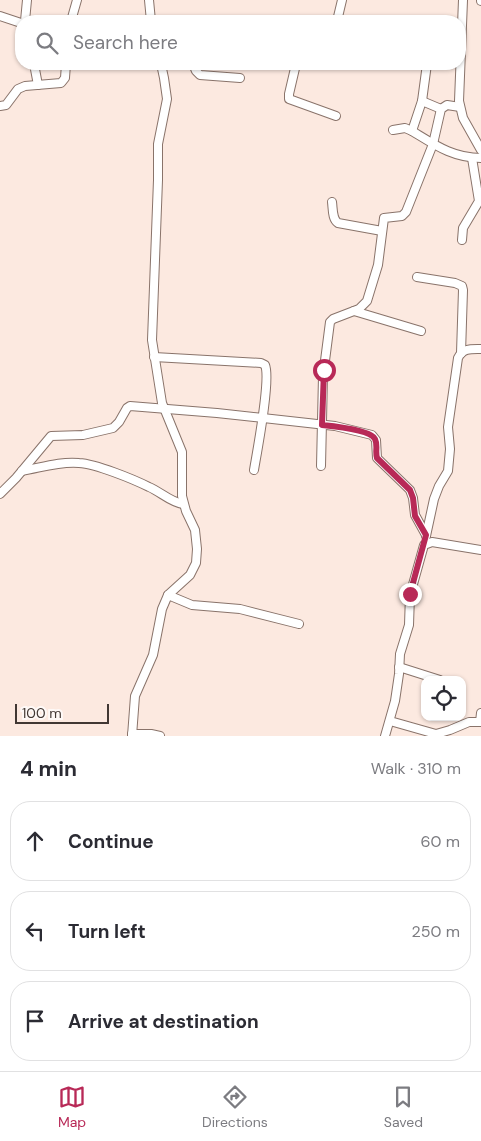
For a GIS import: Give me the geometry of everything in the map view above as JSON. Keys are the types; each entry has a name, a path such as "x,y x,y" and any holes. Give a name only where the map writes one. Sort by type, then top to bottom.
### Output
{"street":[{"path":"26,15 27,0"},
{"path":"72,15 77,0"},
{"path":"149,0 150,15"},
{"path":"338,15 342,0"},
{"path":"462,15 463,0"},
{"path":"0,16 15,21"},
{"path":"35,70 38,85"},
{"path":"0,106 10,102 18,89 25,86 61,84 65,78 66,70"},
{"path":"160,736 151,734 132,735 135,696 153,655 160,616 168,595 190,575 196,563 196,537 184,504 181,489 182,452 164,410 159,389 151,330 158,144 167,99 162,70"},
{"path":"195,70 200,75 240,78"},
{"path":"295,70 289,94 290,99 336,116"},
{"path":"412,131 422,101 426,70"},
{"path":"460,70 460,107 467,128 481,150"},
{"path":"422,101 441,109 447,106 460,107"},
{"path":"321,466 323,376 329,326 333,319 354,312 367,300 378,265 384,218 402,216 406,212 433,144 441,109"},
{"path":"393,130 405,128 450,154 481,158"},
{"path":"462,240 464,228 480,199 472,158"},
{"path":"332,202 335,221 338,224 382,232"},
{"path":"385,736 396,694 400,654 409,625 410,594 434,498 448,470 450,449 448,427 458,358 461,353 462,286 455,283 417,277"},
{"path":"354,312 421,331"},
{"path":"461,353 468,349 481,349"},
{"path":"154,357 261,363 264,365 266,374 262,418 254,470"},
{"path":"0,494 22,472 46,439 51,436 83,435 113,428 130,406 262,418 355,430 374,437 377,458 410,490 415,516 426,535"},
{"path":"22,472 55,464 85,464 145,485 172,501 184,504"},
{"path":"424,544 432,542 481,550"},
{"path":"168,595 192,605 240,609 299,624"},
{"path":"399,667 427,676"},
{"path":"390,720 436,734 469,722 480,722 481,713"}],"route":[{"path":"324,370 322,425 345,428 372,435 376,440 377,458 412,493 415,516 426,535 410,594"}]}
